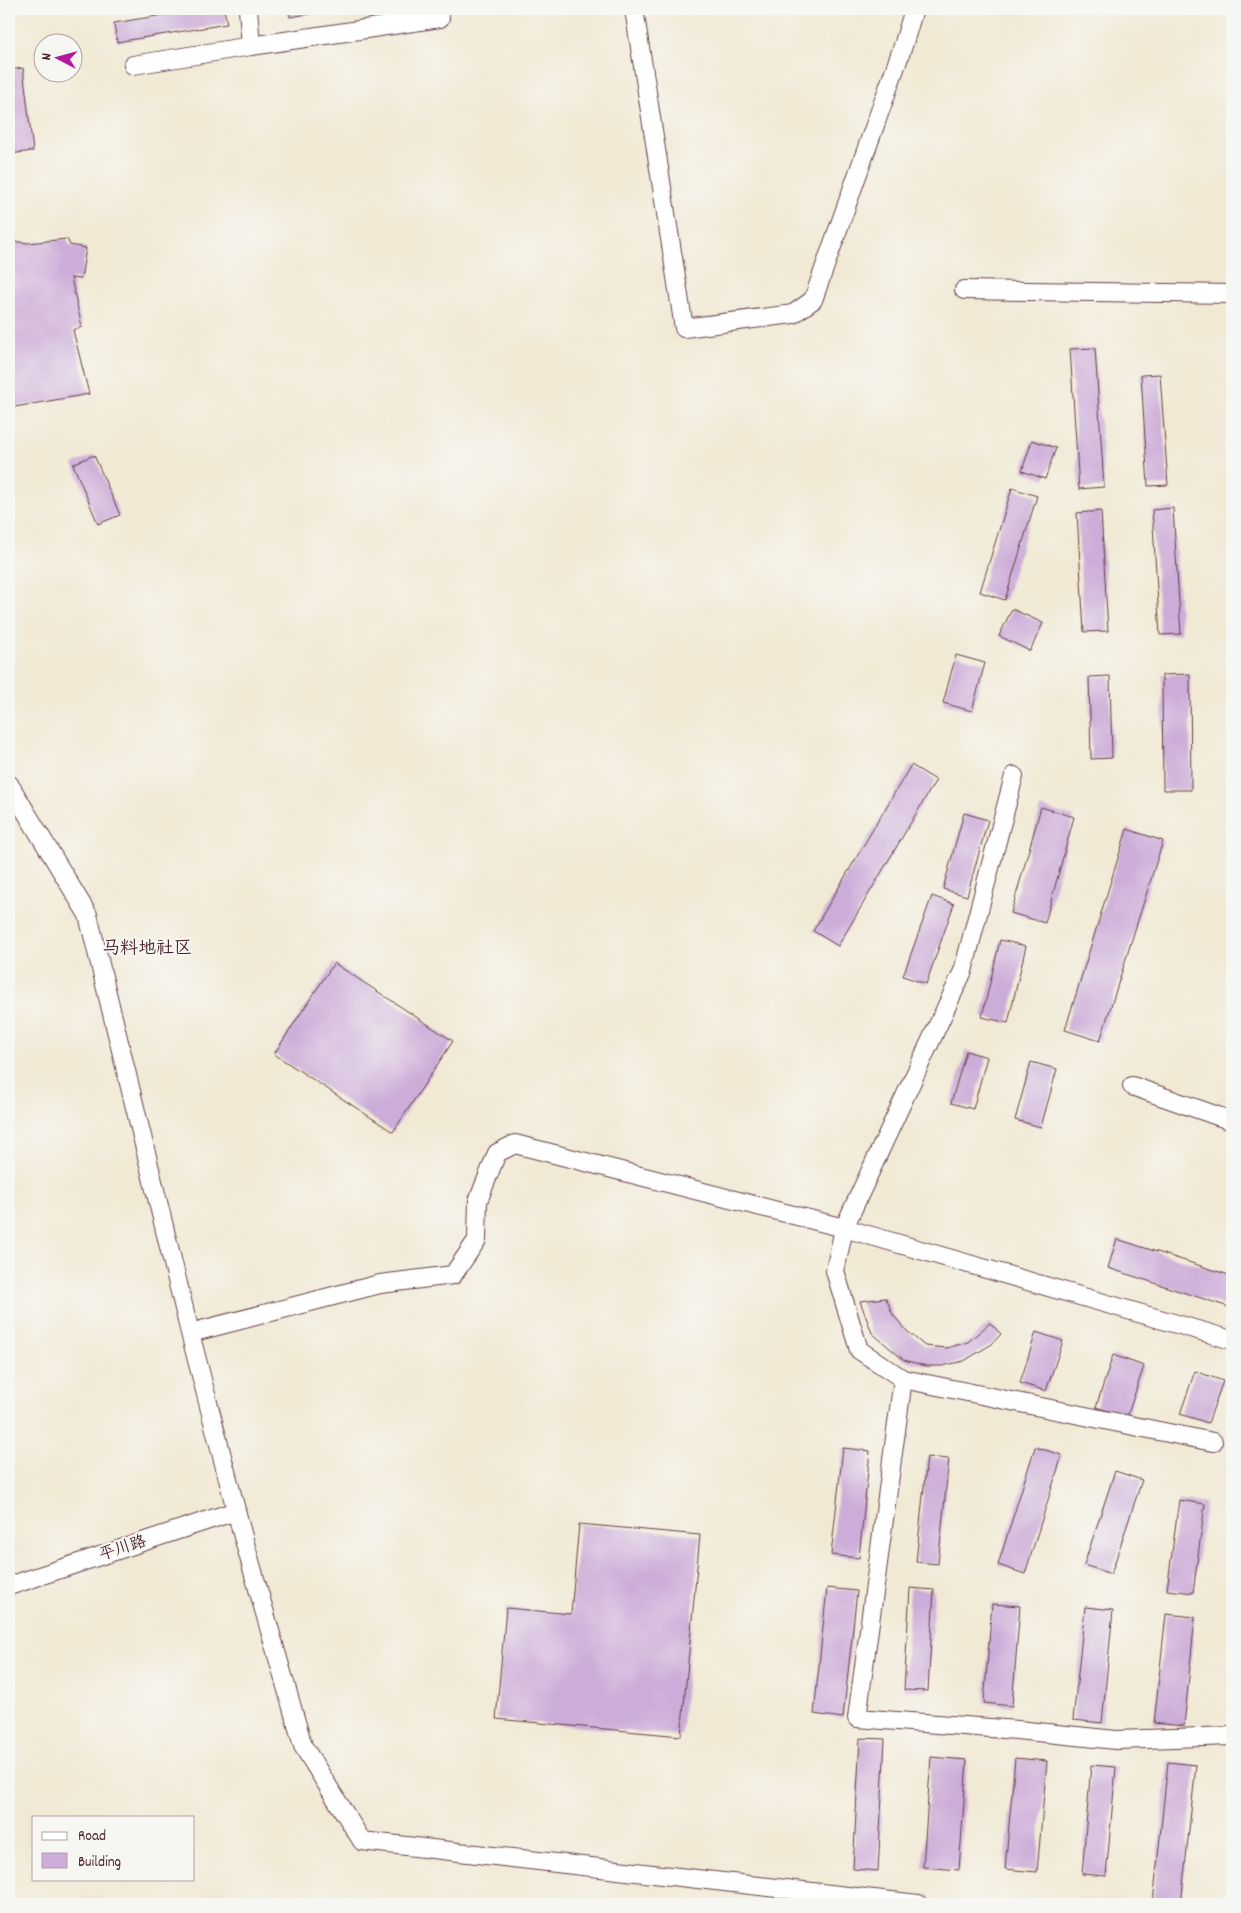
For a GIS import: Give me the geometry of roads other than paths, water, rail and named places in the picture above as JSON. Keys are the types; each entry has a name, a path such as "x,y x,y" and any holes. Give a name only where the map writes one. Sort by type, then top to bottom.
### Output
{"street":[{"path":"248,9 251,46"},
{"path":"634,9 684,328 793,314 813,300 904,46 914,9"},
{"path":"133,64 440,18"},
{"path":"964,290 1232,294"},
{"path":"1014,776 963,971 844,1228 835,1271 859,1350 903,1379 1213,1442"},
{"path":"9,784 88,915 190,1333 236,1511 303,1746 362,1841 918,1904"},
{"path":"1132,1086 1232,1121"},
{"path":"190,1333 380,1284 454,1275 477,1240 478,1201 497,1152 515,1144 844,1228 1232,1340"},
{"path":"903,1379 858,1718 1017,1730 1116,1740 1232,1736"},
{"name":"平川路","path":"9,1586 236,1511"}],"district":[{"name":"马料地社区","path":"147,949"}]}
